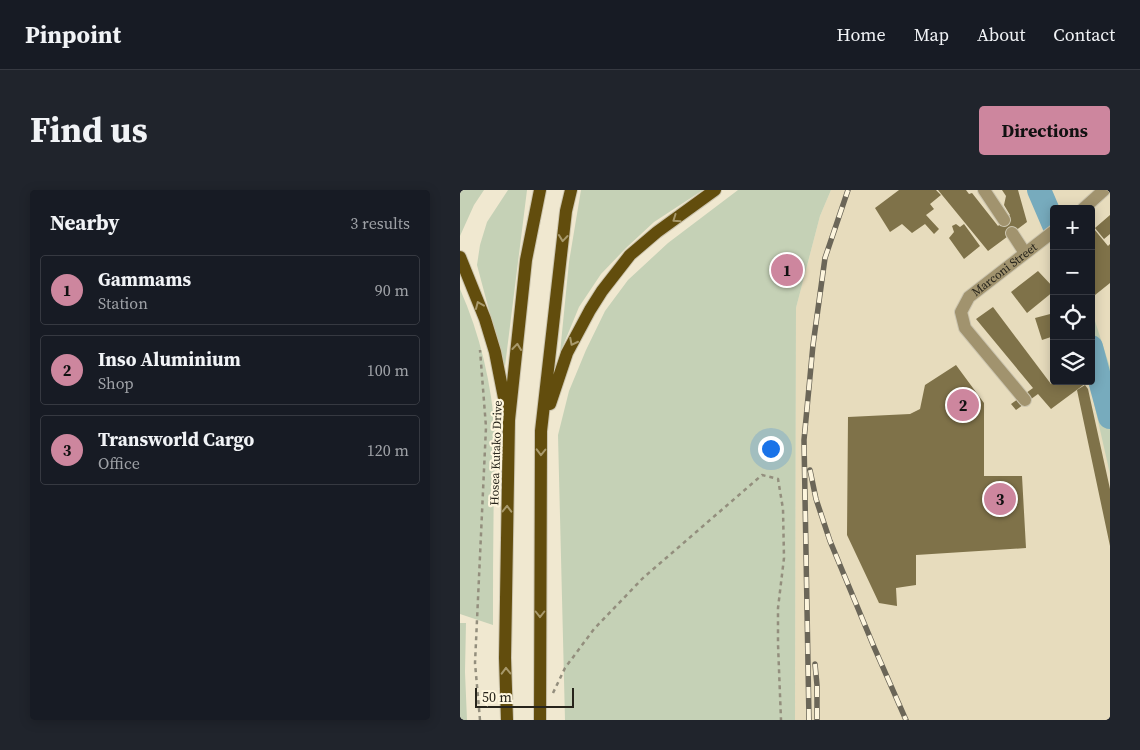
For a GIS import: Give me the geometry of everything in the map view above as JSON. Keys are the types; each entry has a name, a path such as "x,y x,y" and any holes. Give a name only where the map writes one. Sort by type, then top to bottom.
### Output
{"main road":[{"name":"Hosea Kutako Drive","path":"507,720 506,639 509,420 526,260 540,190"},
{"path":"540,720 541,431 566,211 571,190"},
{"path":"541,431 567,353 602,291 630,256 657,232 715,190"},
{"path":"460,257 485,319 509,420"}],"lane":[{"path":"984,190 1004,220"},
{"path":"1087,205 1104,190"},
{"path":"1012,233 1025,253"},
{"name":"Marconi Street","path":"1025,400 965,328 961,312 969,297 1050,234"}],"path":[{"path":"480,345 486,427 475,663 480,720"},
{"path":"552,694 565,668 594,629 642,578 762,475 778,479 783,509 784,558 778,608 781,720"}],"shaded area":[{"path":"831,190 1110,190 1110,720 795,720 796,308 820,216"}],"green space":[{"path":"460,190 484,190 474,205 460,236"},
{"path":"508,190 527,190 505,366 477,265 480,245 487,222"},
{"path":"581,190 703,190 654,222 601,274 579,307 560,353 569,262"},
{"path":"738,190 831,190 820,216 796,308 795,720 565,720 558,435 569,391 605,311 628,280 668,243"},
{"path":"460,289 484,360 495,434 493,625 460,614"},
{"path":"1095,321 1110,367 1110,474 1090,385 1095,385"},
{"path":"460,623 466,623 465,672 467,720 460,720"}],"building":[{"path":"899,190 936,190 941,195 930,204 934,209 926,215 939,229 934,234 925,224 912,233 902,224 890,232 875,208"},
{"path":"938,190 966,190 969,194 972,193 998,226 1010,215 1004,205 1006,196 1002,190 1018,190 1027,222 988,251"},
{"path":"1110,215 1110,234 1104,239 1095,228"},
{"path":"956,224 960,227 964,224 980,246 964,259 949,238 954,232 952,226"},
{"path":"1095,230 1108,246 1110,244 1110,283 1095,295"},
{"path":"1038,271 1050,284 1050,294 1027,313 1011,292"},
{"path":"993,307 1050,385 1083,385 1051,409 1038,394 1016,410 1011,404 1033,388 976,319"},
{"path":"1050,314 1050,337 1042,340 1035,318"},
{"path":"956,365 984,403 984,476 1022,476 1026,548 916,555 916,585 896,588 897,606 879,603 847,535 848,417 910,414 920,409 925,385"},
{"path":"1085,385 1088,389 1110,489 1110,546 1077,390"}],"waterway":[{"path":"1039,190 1050,216"},
{"path":"1095,362 1110,417"}],"railway":[{"path":"809,720 804,440 813,345 825,258 848,190"},
{"path":"810,470 816,499 830,541 906,720"},
{"path":"815,664 817,720"}],"place":[{"name":"Gammams","path":"787,270"},
{"name":"Inso Aluminium","path":"963,405"},
{"name":"Transworld Cargo","path":"1000,499"}]}
